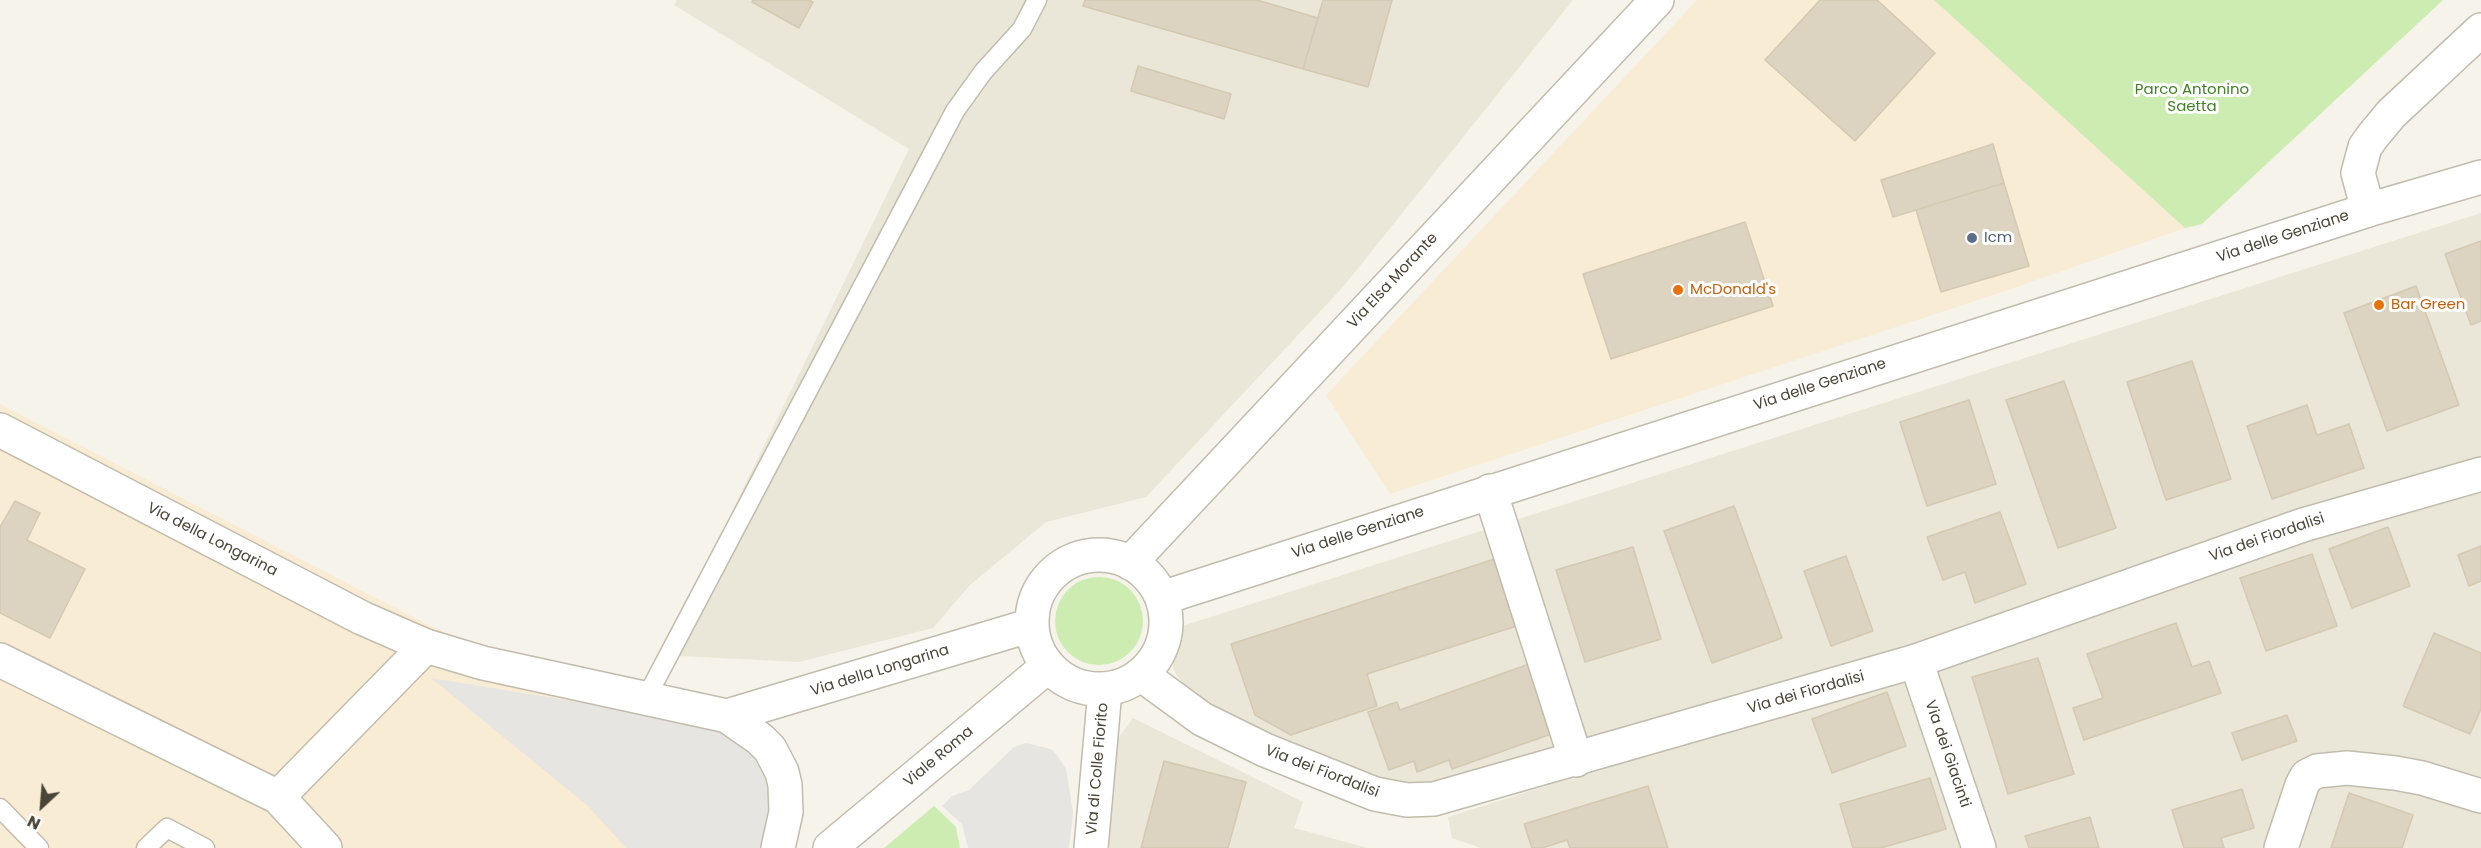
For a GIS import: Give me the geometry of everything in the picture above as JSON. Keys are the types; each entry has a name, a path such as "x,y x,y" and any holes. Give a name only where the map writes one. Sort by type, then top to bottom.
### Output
{"street":[{"name":"Via Elsa Morante","path":"1130,562 1657,0"},
{"path":"2368,210 2358,173 2368,142 2391,114 2481,30"},
{"name":"Via delle Genziane","path":"1162,598 2368,210 2481,177"},
{"name":"Via della Longarina","path":"0,430 362,618 426,646 483,663 727,716 750,730 765,744 782,772 786,812 778,848"},
{"name":"Via dei Fiordalisi","path":"1142,675 1185,708 1234,736 1346,784 1391,798 1421,800 1444,797 1916,661 2302,525 2481,474"},
{"path":"1490,491 1576,760"},
{"path":"1108,556 1130,562 1154,584 1162,598 1166,618 1164,640 1156,659 1142,675 1125,685 1106,690 1084,688 1064,680 1048,666 1036,647 1032,625 1035,602 1046,582 1063,566 1084,557 1108,556"},
{"name":"Via della Longarina","path":"727,716 1032,625"},
{"path":"278,797 426,646"},
{"path":"0,660 278,797 325,848"},
{"name":"Via dei Giacinti","path":"1916,661 1979,848"},
{"name":"Viale Roma","path":"830,848 1048,666"},
{"name":"Via di Colle Fiorito","path":"1091,848 1106,690"},
{"path":"2281,848 2301,785 2307,776 2317,771 2346,768 2395,773 2422,778 2481,796"}],"lane":[{"path":"645,700 955,111 983,72 1022,29 1037,0"},
{"path":"0,808 39,848"},
{"path":"146,848 167,828 205,848"}],"shaded area":[{"path":"677,0 1573,0 1343,287 1146,497 1046,522 970,585 933,628 799,662 662,655 909,149 674,5"},
{"path":"1697,0 1934,0 2185,228 2008,290 1390,494 1326,395"},
{"path":"2481,213 2481,848 1481,848 1452,838 1448,817 1569,779 1562,744 1430,783 1383,782 1237,723 1192,699 1173,669 1172,650 1176,628"},
{"path":"0,404 432,627 725,738 733,848 0,848"},
{"path":"431,678 707,723 758,754 775,797 763,848 626,848 588,806"},
{"path":"1133,718 1303,802 1294,828 1368,848 1108,848 1118,738"},
{"path":"1026,743 1051,749 1066,769 1073,813 1069,848 968,848 962,824 942,806 952,796 969,790 1014,747"}],"green space":[{"name":"Parco Antonino Saetta","path":"1934,0 2443,0 2202,224 2185,228"},
{"path":"1090,577 1108,577 1124,584 1136,596 1143,612 1143,630 1136,646 1124,658 1108,665 1090,665 1074,658 1062,646 1055,630 1055,612 1062,596 1074,584"},
{"path":"934,806 956,827 960,848 884,848"}],"building":[{"path":"753,0 809,0 813,2 799,28 752,2"},
{"path":"1085,0 1257,0 1318,18 1303,69 1083,6"},
{"path":"1323,0 1392,0 1368,87 1303,69"},
{"path":"1820,0 1877,0 1935,53 1855,141 1765,60"},
{"path":"1138,66 1231,94 1224,119 1131,91"},
{"path":"1993,144 2004,183 1893,217 1881,180"},
{"name":"Icm","path":"2004,183 2029,266 1941,292 1916,210"},
{"name":"McDonald's","path":"1745,222 1773,306 1611,359 1583,274"},
{"path":"2481,241 2481,321 2471,325 2445,254"},
{"path":"2416,286 2459,405 2387,431 2344,313"},
{"path":"2192,361 2231,479 2166,500 2127,382"},
{"path":"2064,381 2116,528 2058,548 2006,400"},
{"path":"1969,400 1996,484 1927,506 1900,422"},
{"path":"2307,405 2317,435 2349,424 2364,468 2272,499 2247,426"},
{"path":"15,501 40,513 27,540 85,569 50,638 0,613 0,527"},
{"path":"1734,506 1782,638 1712,663 1664,531"},
{"path":"2000,512 2026,584 1975,603 1965,572 1943,580 1927,537"},
{"path":"2388,527 2410,586 2352,608 2329,549"},
{"path":"2481,546 2481,581 2469,586 2458,555"},
{"path":"1633,547 1661,639 1585,662 1556,570"},
{"path":"2312,554 2337,626 2266,651 2240,578"},
{"path":"1846,556 1873,631 1831,646 1804,571"},
{"path":"1501,557 1523,624 1367,674 1377,706 1291,735 1255,715 1231,644"},
{"path":"2176,623 2192,667 2209,661 2221,693 2084,740 2073,708 2103,698 2087,654"},
{"path":"2434,633 2481,653 2481,709 2470,734 2403,706"},
{"path":"2038,658 2074,774 2008,794 1972,677"},
{"path":"1532,663 1557,732 1452,769 1449,760 1417,772 1414,761 1389,770 1368,712 1397,702 1400,710"},
{"path":"1887,692 1906,746 1832,773 1812,719"},
{"path":"2287,715 2297,741 2242,760 2232,733"},
{"path":"1164,761 1246,782 1228,848 1141,848"},
{"path":"1930,778 1946,829 1881,848 1853,848 1840,804"},
{"path":"1648,786 1668,848 1570,848 1567,840 1542,848 1532,848 1524,824"},
{"path":"2242,789 2254,828 2221,838 2224,848 2184,848 2172,810"},
{"path":"2349,793 2413,815 2402,848 2331,848"},
{"path":"2090,817 2099,848 2029,848 2025,836"}],"place":[{"name":"Icm","path":"1972,238"},
{"name":"McDonald's","path":"1678,290"},
{"name":"Bar Green","path":"2379,305"}]}
